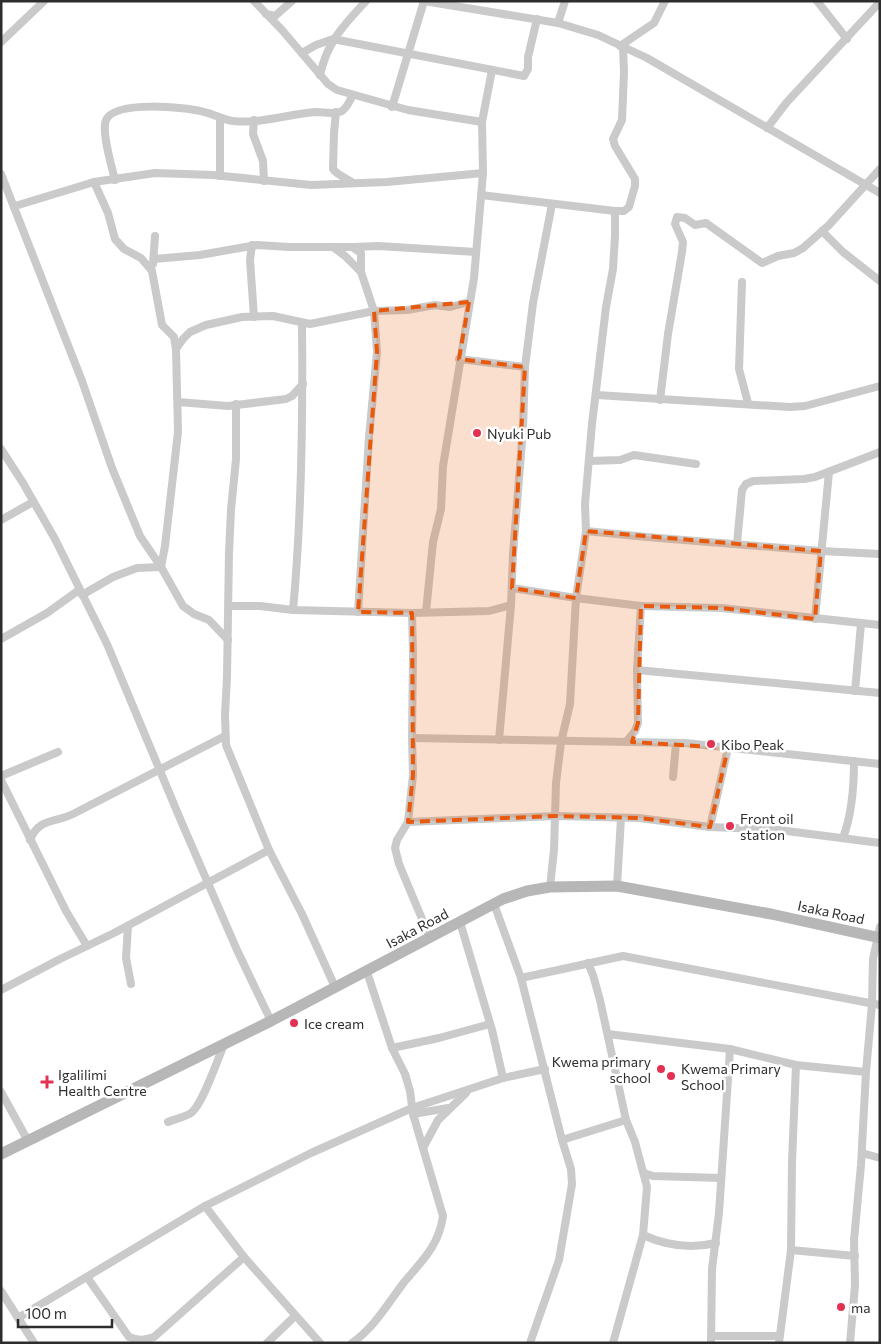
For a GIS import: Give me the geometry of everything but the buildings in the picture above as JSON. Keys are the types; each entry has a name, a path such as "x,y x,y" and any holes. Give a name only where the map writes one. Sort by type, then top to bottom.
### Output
{"street":[{"path":"1,42 44,1"},
{"path":"254,1 328,84 337,90 392,107 433,116 482,122"},
{"path":"266,14 275,16 292,1"},
{"path":"320,75 324,58 333,39 366,1"},
{"path":"392,107 424,1 537,19 598,35 647,58 880,193"},
{"path":"558,23 565,1"},
{"path":"622,46 654,23 665,1"},
{"path":"817,1 847,39"},
{"path":"768,128 787,102 880,2"},
{"path":"302,53 316,45 333,39 521,76 526,75 528,69 528,57 537,19"},
{"path":"481,195 615,211 624,211 629,207 635,179 613,142 614,135 622,120 624,72 622,46"},
{"path":"426,612 433,542 442,509 443,466 474,278 481,195 482,122 492,70"},
{"path":"115,180 104,127 108,117 112,114 137,107 159,107 204,112 231,121 254,120 344,110 353,95"},
{"path":"336,112 333,169 336,173 353,183"},
{"path":"220,118 220,176"},
{"path":"254,120 253,134 264,161 264,181"},
{"path":"660,400 668,334 683,242 675,224 677,217 685,218 695,225 706,223 762,263 799,251 822,231 880,169"},
{"path":"14,206 94,182 155,173 220,176 310,186 482,174"},
{"path":"1,174 5,193 14,206 82,381 127,508 140,536 162,567 183,606 194,614 209,620 228,640"},
{"path":"94,182 108,213 114,239 124,249 141,258 153,273"},
{"path":"499,740 511,605 523,429 525,367 533,303 552,204"},
{"path":"550,887 556,816 556,783 570,704 576,598 586,531 585,504 592,424 597,395 606,307 614,269 615,211"},
{"path":"822,231 844,252 880,281"},
{"path":"155,236 153,273 162,324 174,338 178,402 178,432 166,546 162,567"},
{"path":"154,259 200,255 252,245 378,246 476,252"},
{"path":"252,245 250,260 254,317"},
{"path":"332,247 345,256 361,272"},
{"path":"352,247 358,250 361,255 361,272 374,311 378,352 369,437 358,612"},
{"path":"742,282 738,361 748,403"},
{"path":"176,349 188,334 206,325 242,317 273,316 302,324 329,321 374,311 414,309 436,305 450,307 469,302"},
{"path":"293,610 297,569 303,384 302,324"},
{"path":"460,360 525,367"},
{"path":"178,402 228,406 286,400 303,384"},
{"path":"597,395 790,407 805,406 880,386"},
{"path":"236,404 236,459 231,510 224,736 229,754 268,850 302,914 335,987"},
{"path":"1,449 55,539 107,644 208,883 271,1021"},
{"path":"737,544 742,490 746,484 753,481 804,479 829,472 880,452"},
{"path":"589,462 620,460 634,455 696,464"},
{"path":"816,619 829,472"},
{"path":"1,520 33,502"},
{"path":"586,531 647,538 880,554"},
{"path":"1,640 81,592 113,577 137,568 162,567"},
{"path":"512,588 641,606 721,608 880,625"},
{"path":"229,606 260,606 293,610 412,613 488,610 511,605"},
{"path":"626,742 636,731 638,723 637,670 641,606"},
{"path":"412,613 414,654 412,738 414,775 408,822 397,840 395,848 399,864 430,938"},
{"path":"855,690 862,624"},
{"path":"637,670 880,693"},
{"path":"30,840 35,829 42,824 64,818 224,736"},
{"path":"412,738 676,743 880,764"},
{"path":"673,777 676,743"},
{"path":"710,828 728,748"},
{"path":"1,776 58,752"},
{"path":"843,838 852,797 854,761"},
{"path":"1,780 66,911 87,946"},
{"path":"408,822 556,816 639,818 710,828 779,830 880,843"},
{"path":"617,886 621,818"},
{"path":"1,990 128,926 268,850"},
{"name":"Isaka Road","path":"1,1154 224,1045 494,904 527,891 550,887 617,886 879,934"},
{"path":"494,904 521,978 571,1169 572,1184 560,1260 530,1343"},
{"path":"460,922 490,1024 503,1078"},
{"path":"128,926 126,958 131,984"},
{"path":"850,1343 855,1285 854,1240 862,1154 866,1072 876,1004 873,959 879,934"},
{"path":"521,978 623,956 876,1004"},
{"path":"588,963 593,975 608,1034 626,1120 635,1142 647,1187 643,1235 613,1343"},
{"path":"352,1343 378,1320 405,1282 429,1254 443,1216 412,1111 410,1091 405,1074 392,1048 367,972"},
{"path":"392,1048 490,1024"},
{"path":"608,1034 730,1048 796,1065 866,1072"},
{"path":"168,1122 190,1113 196,1108 224,1045"},
{"path":"730,1048 716,1243 712,1269 711,1340 779,1339 791,1250 796,1065"},
{"path":"18,1318 204,1206 311,1153 412,1111 469,1090 503,1078 545,1069"},
{"path":"423,1148 432,1128 449,1108 469,1090"},
{"path":"1,1092 28,1141"},
{"path":"412,1111 449,1108"},
{"path":"562,1140 626,1120"},
{"path":"862,1154 880,1158"},
{"path":"644,1173 653,1176 721,1178"},
{"path":"204,1206 244,1257 320,1343"},
{"path":"643,1235 658,1242 671,1244 699,1246 716,1243"},
{"path":"791,1250 855,1256"},
{"path":"87,1277 132,1340 140,1340 154,1337 244,1257"},
{"path":"1,1291 32,1340 24,1343"},
{"path":"267,1343 295,1316"}],"highlighted area":[{"path":"469,302 459,359 525,367 512,588 576,598 586,531 821,551 815,619 721,608 641,606 638,723 632,742 728,748 710,827 639,818 556,816 408,822 413,775 412,613 358,612 377,352 374,311"}],"place":[{"name":"Nyuki Pub","path":"477,433"},
{"name":"Kibo Peak","path":"711,744"},
{"name":"Front oil station","path":"730,826"},
{"name":"Ice cream","path":"294,1023"},
{"name":"Kwema primary school","path":"661,1069"},
{"name":"Kwema Primary School","path":"671,1076"},
{"name":"Igalilimi Health Centre","path":"47,1082"},
{"name":"ma","path":"841,1307"}]}
